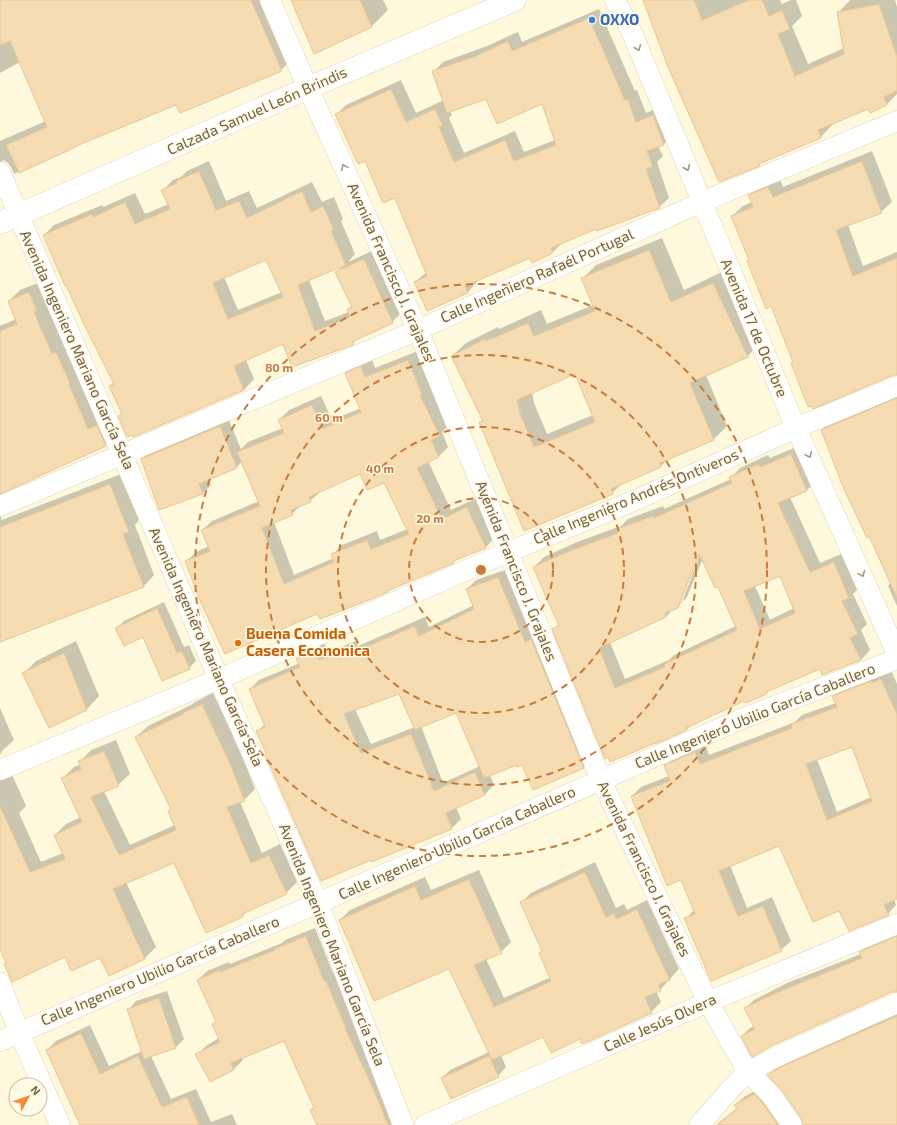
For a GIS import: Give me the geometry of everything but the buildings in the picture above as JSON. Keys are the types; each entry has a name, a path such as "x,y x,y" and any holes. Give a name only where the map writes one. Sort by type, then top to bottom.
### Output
{"street":[{"name":"Avenida Francisco J. Grajales","path":"270,0 308,88 418,330 601,780 708,1002 748,1072 771,1095 792,1125"},
{"name":"Calzada Samuel León Brindis","path":"9,220 308,88 515,0"},
{"name":"Avenida 17 de Octubre","path":"615,0 632,33 796,428 897,654"},
{"name":"Calle Ingeniero Rafaél Portugal","path":"0,506 418,330 702,202 897,121"},
{"name":"Avenida Ingeniero Mariano García Sela","path":"0,172 9,220 122,454 318,903 403,1125"},
{"name":"Calle Ingeniero Andrés Ontiveros","path":"0,770 220,679 508,552 631,502 796,428 897,386"},
{"name":"Calle Ingeniero Ubilio García Caballero","path":"0,1040 744,718 897,659"},
{"name":"Calle Jesús Olvera","path":"425,1125 708,1002 897,924"},
{"path":"0,983 19,1032 60,1125"},
{"path":"699,1125 737,1082 748,1072 778,1056 897,1003"}],"place":[{"name":"OXXO","path":"592,20"},
{"name":"Buena Comida Casera Econonica","path":"238,643"}]}
